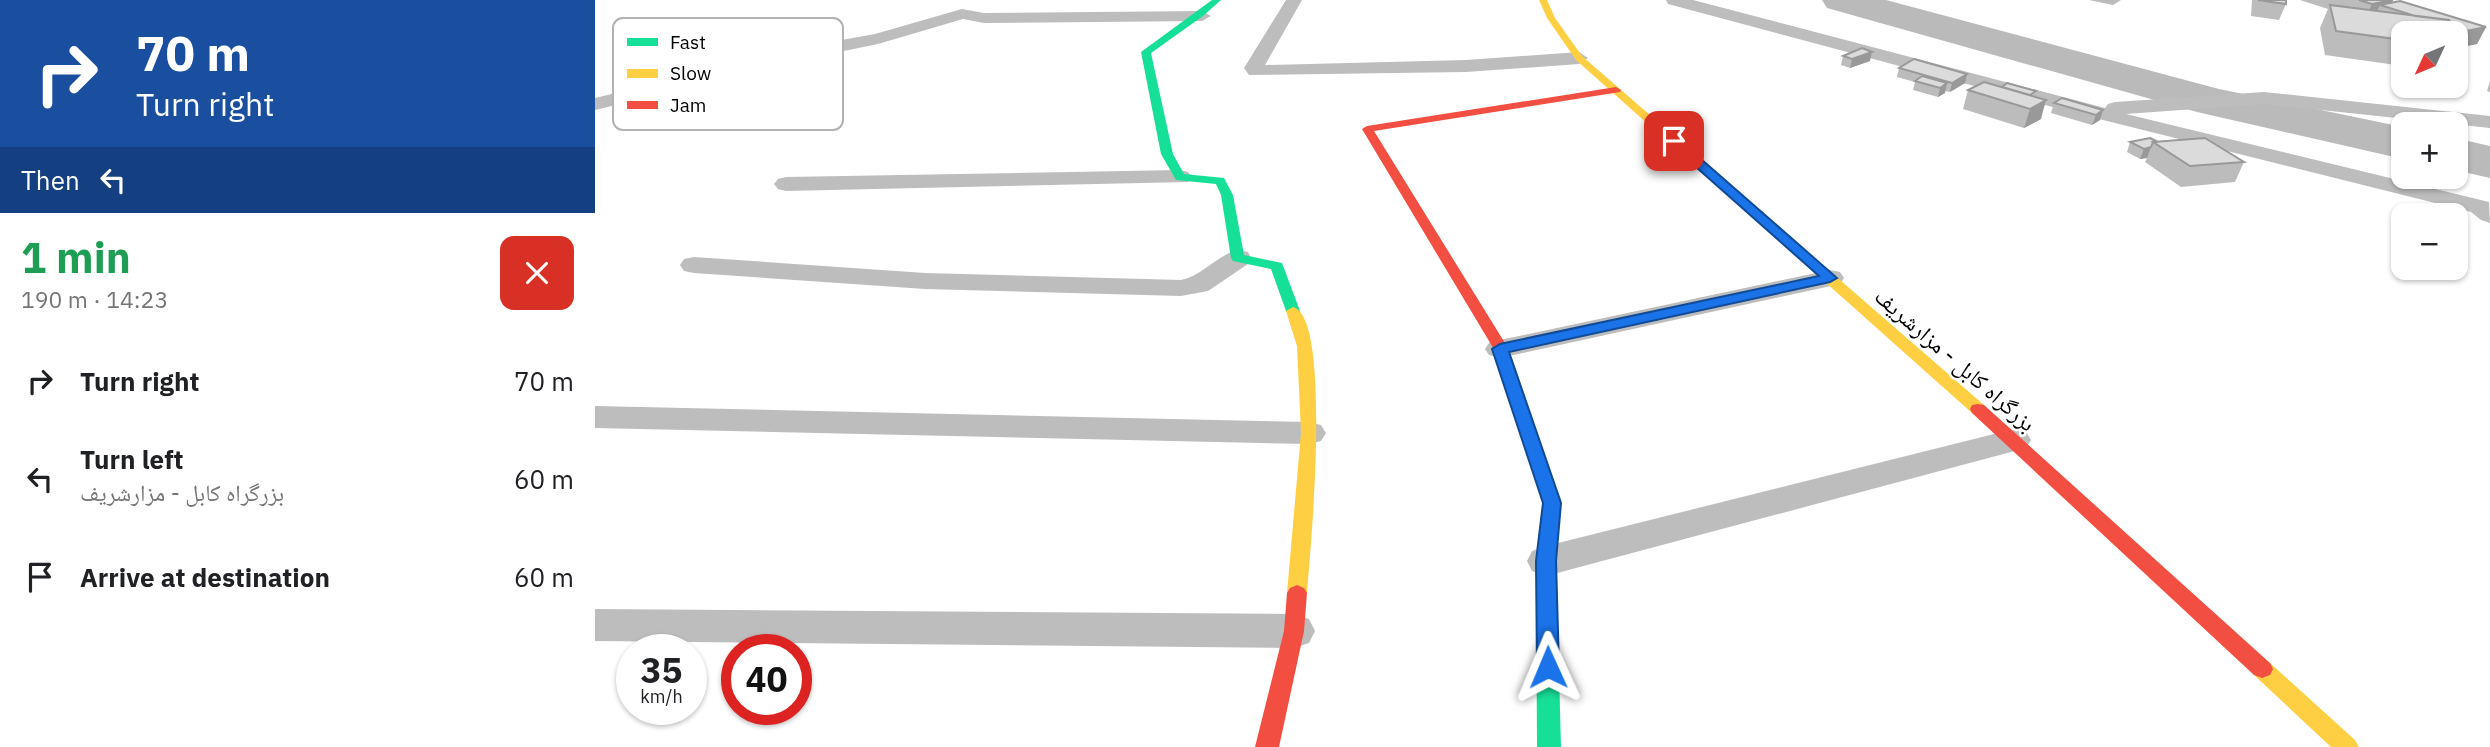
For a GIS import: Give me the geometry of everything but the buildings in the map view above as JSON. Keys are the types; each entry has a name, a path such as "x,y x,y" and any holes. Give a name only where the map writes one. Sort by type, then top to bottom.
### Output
{"main road":[{"path":"1217,0 1202,16 1160,40 1146,52 1167,154 1180,177 1220,181 1227,195 1238,258 1277,266 1304,346 1309,433 1294,631 1267,747"},
{"name":"بزرگراه کابل - مزارشریف","path":"1543,0 1551,18 1579,58 2014,440 2347,747"},
{"path":"1549,747 1546,561 1552,503 1500,349 1367,130 1381,125 1616,90"}],"street":[{"path":"1294,0 1254,68 1256,71 1466,66 1579,58"},
{"path":"1674,0 2086,110 2480,207 2490,215"},
{"path":"843,46 878,39 962,14 984,18 1202,16"},
{"path":"2086,110 2264,98 2490,122"},
{"path":"595,104 613,100"},
{"path":"786,184 1180,177"},
{"path":"694,265 925,281 1181,288 1198,285 1238,258"},
{"path":"1500,349 1830,278"},
{"path":"595,417 1309,433"},
{"path":"1546,561 2014,440"},
{"path":"595,625 1294,631"}],"waterway":[{"path":"1841,0 2214,102 2391,140"},
{"path":"2468,157 2490,162"}],"traffic: fast":[{"path":"1217,0 1146,52 1167,154 1180,177 1220,181 1227,195 1238,258 1277,266 1293,311"},
{"path":"1500,348 1552,503 1546,561 1549,747"}],"traffic: slow":[{"path":"1543,0 1551,18 1579,58 1978,409"},
{"path":"1293,311 1305,346 1309,433 1297,593"},
{"path":"2262,669 2347,747"}],"traffic: jam":[{"path":"1500,348 1367,129 1616,90"},
{"path":"1978,409 2262,669"},
{"path":"1267,747 1294,631 1297,593"}],"route":[{"path":"1548,667 1546,561 1552,503 1500,349 1830,278 1674,141"}]}
